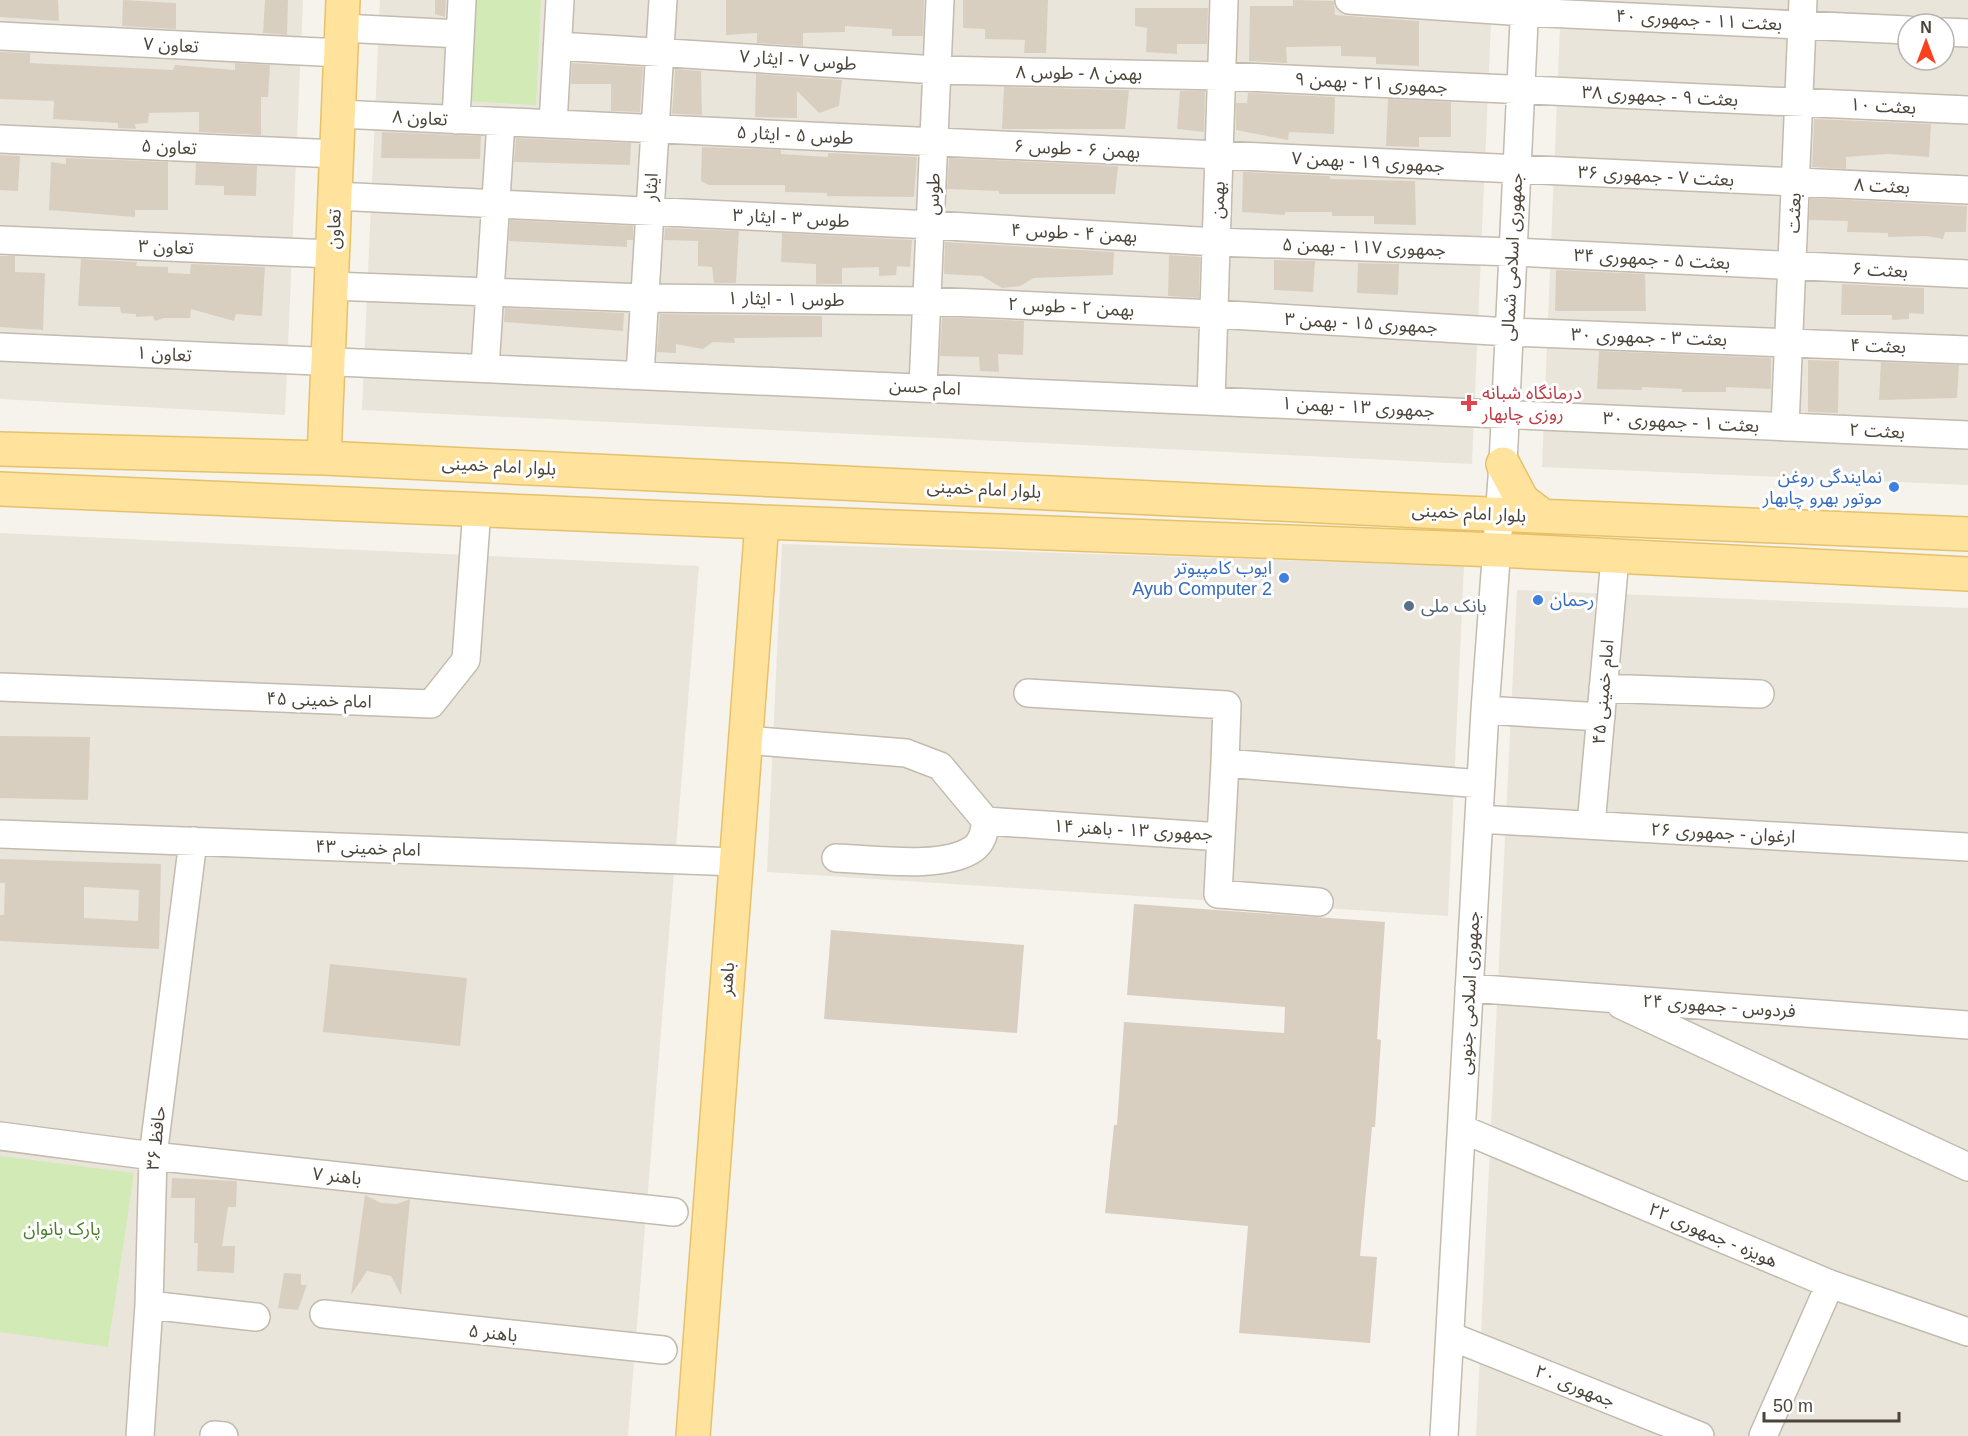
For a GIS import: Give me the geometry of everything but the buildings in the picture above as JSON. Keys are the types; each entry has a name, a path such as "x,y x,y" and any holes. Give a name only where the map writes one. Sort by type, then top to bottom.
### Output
{"main road":[{"name":"تعاون","path":"324,458 342,27"},
{"name":"بلوار امام خمینی","path":"0,449 324,458 1466,513 1968,534"},
{"path":"1466,513 1485,499 1503,464"},
{"path":"1503,464 1522,500 1543,516"},
{"name":"بلوار امام خمینی","path":"0,489 762,522 1497,550 1615,558 1968,574"},
{"name":"باهنر","path":"693,1436 762,522"}],"street":[{"path":"456,120 462,0"},
{"path":"553,124 560,0"},
{"name":"ایثار","path":"640,375 663,0"},
{"name":"طوس","path":"922,387 932,225 940,0"},
{"name":"بهمن","path":"1211,400 1224,0"},
{"name":"بعثت ۱۱ - جمهوری ۴۰","path":"1349,0 1802,13 1896,28"},
{"name":"جمهوری اسلامی شمالی","path":"1497,550 1525,6"},
{"name":"بعثت","path":"1785,427 1802,13"},
{"name":"تعاون ۷","path":"0,36 342,27 460,34"},
{"name":"طوس ۷ - ایثار ۷","path":"558,46 660,50 937,70"},
{"name":"بهمن ۸ - طوس ۸","path":"937,70 1221,76"},
{"name":"جمهوری ۲۱ - بهمن ۹","path":"1221,76 1521,89"},
{"name":"بعثت ۹ - جمهوری ۳۸","path":"1521,89 1798,102"},
{"name":"بعثت ۱۰","path":"1798,102 1968,110"},
{"name":"تعاون ۸","path":"339,114 553,124"},
{"path":"485,368 501,122"},
{"name":"طوس ۵ - ایثار ۵","path":"553,124 934,142"},
{"name":"تعاون ۵","path":"0,139 337,154"},
{"name":"بهمن ۶ - طوس ۶","path":"934,142 1219,155"},
{"name":"جمهوری ۱۹ - بهمن ۷","path":"1219,155 1517,169"},
{"name":"بعثت ۷ - جمهوری ۳۶","path":"1517,169 1795,182"},
{"name":"بعثت ۸","path":"1795,182 1968,190"},
{"name":"طوس ۳ - ایثار ۳","path":"335,196 932,225"},
{"name":"بهمن ۴ - طوس ۴","path":"932,225 1216,242"},
{"name":"تعاون ۳","path":"0,240 332,270 490,292"},
{"name":"جمهوری ۱۱۷ - بهمن ۵","path":"1216,242 1513,252"},
{"name":"بعثت ۵ - جمهوری ۳۴","path":"1513,252 1792,266"},
{"name":"بعثت ۶","path":"1792,266 1968,274"},
{"name":"طوس ۱ - ایثار ۱","path":"490,292 644,298 928,301"},
{"name":"بهمن ۲ - طوس ۲","path":"928,301 1214,314"},
{"name":"جمهوری ۱۵ - بهمن ۳","path":"1214,314 1509,332"},
{"name":"بعثت ۳ - جمهوری ۳۰","path":"1509,332 1789,342"},
{"name":"بعثت ۴","path":"1789,342 1968,350"},
{"name":"تعاون ۱","path":"0,346 485,368"},
{"name":"امام حسن","path":"485,368 1211,400"},
{"name":"جمهوری ۱۳ - بهمن ۱","path":"1211,400 1504,414"},
{"name":"بعثت ۱ - جمهوری ۳۰","path":"1504,414 1785,427"},
{"name":"بعثت ۲","path":"1785,427 1968,435"},
{"name":"امام خمینی ۴۵","path":"0,687 431,704 466,660 477,509"},
{"name":"جمهوری اسلامی جنوبی","path":"1444,1436 1485,710 1497,550"},
{"name":"امام خمینی ۴۵","path":"1591,825 1615,558"},
{"path":"1603,688 1760,694"},
{"name":"جمهوری ۱۳ - باهنر ۱۴","path":"986,821 1221,837 1227,705 1028,693"},
{"path":"1485,710 1601,717"},
{"path":"745,740 906,753 922,758 940,766 947,772 986,821 984,837 975,848 960,856 910,861 836,858"},
{"path":"1225,763 1481,784"},
{"name":"ارغوان - جمهوری ۲۶","path":"1479,819 1968,847"},
{"name":"امام خمینی ۴۳","path":"0,834 736,862"},
{"path":"1221,837 1218,894 1319,902"},
{"name":"حافظ ۳۶","path":"140,1436 149,1305 153,1156 193,841"},
{"name":"فردوس - جمهوری ۲۴","path":"1469,988 1968,1025"},
{"path":"1607,998 1968,1167"},
{"name":"هویزه - جمهوری ۲۲","path":"1462,1129 1830,1284 1968,1332"},
{"name":"باهنر ۷","path":"0,1136 153,1156 674,1212"},
{"path":"1762,1436 1830,1284"},
{"path":"149,1305 256,1317"},
{"name":"باهنر ۵","path":"324,1314 663,1350"},
{"name":"جمهوری ۲۰","path":"1450,1336 1700,1436"}],"shaded area":[{"path":"0,0 303,0 285,415 0,399"},
{"path":"380,0 1492,0 1472,464 362,410"},
{"path":"1561,0 1968,0 1968,485 1542,467"},
{"path":"0,533 699,566 628,1436 0,1436"},
{"path":"782,544 1464,566 1448,916 767,872"},
{"path":"1517,590 1968,608 1968,1436 1476,1436"}],"green space":[{"path":"470,0 541,0 536,105 465,101"},
{"name":"پارک بانوان","path":"0,1156 134,1173 108,1347 0,1332"}],"place":[{"name":"درمانگاه شبانه روزی چابهار","path":"1469,403"},
{"name":"نمایندگی روغن موتور بهرو چابهار","path":"1894,487"},
{"name":"ایوب کامپیوتر Ayub Computer 2","path":"1284,578"},
{"name":"رحمان","path":"1538,600"},
{"name":"بانک ملی","path":"1409,606"}]}
